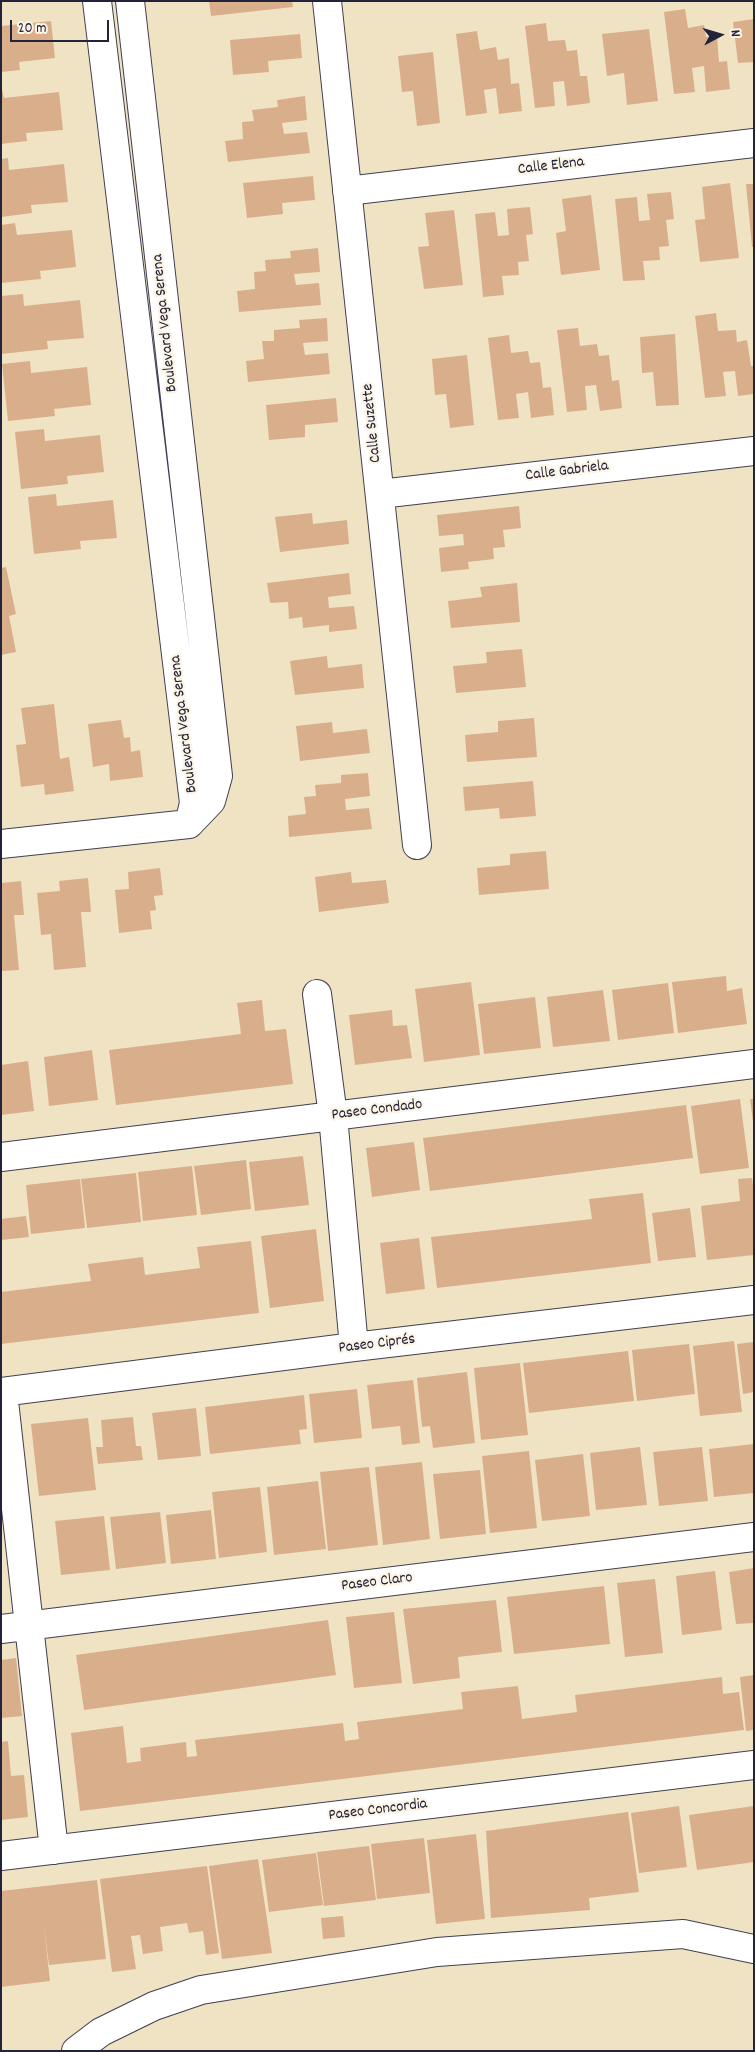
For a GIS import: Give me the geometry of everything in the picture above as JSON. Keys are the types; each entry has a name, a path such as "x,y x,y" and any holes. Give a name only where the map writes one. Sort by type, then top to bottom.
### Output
{"street":[{"name":"Boulevard Vega Serena","path":"97,1 194,803 189,824"},
{"name":"Boulevard Vega Serena","path":"130,1 218,776 211,801 189,824"},
{"name":"Calle Suzette","path":"328,1 417,846"},
{"name":"Calle Elena","path":"347,191 754,143"},
{"name":"Calle Gabriela","path":"380,494 754,451"},
{"path":"1,844 189,824"},
{"path":"317,994 333,1116 354,1347"},
{"name":"Paseo Condado","path":"1,1157 754,1064"},
{"name":"Paseo Ciprés","path":"2,1392 354,1347 754,1300"},
{"path":"2,1392 54,1850"},
{"name":"Paseo Claro","path":"1,1629 754,1537"},
{"name":"Paseo Concordia","path":"1,1856 754,1765"},
{"path":"76,2051 101,2032 154,2006 201,1990 437,1952 683,1934 754,1950"}],"building":[{"path":"209,1 292,1 293,7 211,16"},
{"path":"685,9 688,28 704,25 706,37 717,36 719,62 727,61 730,89 706,92 704,66 692,68 695,92 674,94 664,12"},
{"path":"754,19 754,62 738,63 733,22"},
{"path":"51,21 55,58 19,62 20,70 1,72 1,26"},
{"path":"546,23 548,41 565,40 567,51 577,50 580,76 587,76 590,103 567,106 564,81 553,82 555,106 535,108 525,26"},
{"path":"649,29 658,101 627,105 624,73 607,76 602,34"},
{"path":"477,31 480,50 496,47 498,60 509,58 511,84 519,83 522,111 499,114 496,88 484,90 487,113 466,116 456,34"},
{"path":"300,34 302,58 268,61 269,72 233,75 230,40"},
{"path":"433,52 440,123 417,126 413,91 402,92 398,56"},
{"path":"1,85 4,98 59,92 63,130 26,133 27,141 1,144"},
{"path":"305,96 307,120 282,123 284,134 307,132 310,153 228,162 225,141 243,139 242,122 254,121 252,110 278,107 277,100"},
{"path":"8,158 9,170 64,164 68,202 31,205 32,213 1,217 1,159"},
{"path":"313,176 315,200 282,203 283,214 247,218 243,183"},
{"path":"730,183 739,258 700,262 695,220 705,219 702,187"},
{"path":"746,184 754,184 754,247 752,247"},
{"path":"671,192 674,219 666,220 669,246 659,247 660,260 643,261 645,280 623,281 615,199 637,197 639,221 650,220 647,194"},
{"path":"591,195 600,270 561,275 556,233 566,231 562,199"},
{"path":"530,207 533,234 526,235 529,261 518,262 519,275 502,276 504,295 483,297 475,214 495,212 498,236 509,235 507,209"},
{"path":"454,210 463,285 424,289 418,247 429,246 425,213"},
{"path":"15,223 17,235 72,230 76,267 40,271 41,279 1,283 1,225"},
{"path":"318,248 320,272 294,274 296,285 319,283 321,305 239,312 237,291 255,289 254,272 266,271 265,260 291,258 290,251"},
{"path":"23,294 24,306 80,300 84,338 47,341 48,349 1,354 1,296"},
{"path":"716,313 718,331 736,330 737,342 747,340 751,366 754,366 754,394 738,396 735,371 723,372 726,396 705,398 695,316"},
{"path":"327,318 328,341 303,343 305,355 328,353 330,374 248,382 246,361 264,359 262,341 274,341 274,330 300,328 299,320"},
{"path":"578,328 580,346 597,344 599,356 609,355 612,381 619,380 622,408 600,411 596,385 585,386 587,410 567,412 557,330"},
{"path":"675,334 679,405 656,406 653,372 642,373 640,337"},
{"path":"509,335 511,353 528,351 530,363 540,362 543,388 551,387 554,415 531,418 528,392 516,394 519,418 498,420 488,338"},
{"path":"467,355 474,425 450,428 446,394 435,395 432,359"},
{"path":"30,361 31,373 87,367 91,405 54,409 55,416 8,421 2,364"},
{"path":"336,398 338,422 305,425 305,437 269,440 266,405"},
{"path":"44,429 45,441 100,435 104,472 67,476 68,484 21,489 15,432"},
{"path":"56,494 57,506 113,500 117,538 80,541 81,549 34,554 28,497"},
{"path":"519,506 521,528 503,530 505,547 493,548 494,559 468,562 469,569 441,572 439,548 464,545 463,534 439,536 437,515"},
{"path":"312,513 313,524 347,520 349,544 280,552 275,517"},
{"path":"6,567 16,614 9,616 16,652 1,655 1,568"},
{"path":"349,573 351,594 328,597 329,608 354,606 357,629 329,632 329,625 303,628 302,617 289,619 288,602 270,603 267,583"},
{"path":"517,583 520,622 451,628 448,601 482,597 480,587"},
{"path":"522,649 526,687 456,693 453,666 487,663 486,652"},
{"path":"327,656 328,668 362,664 364,688 295,695 290,661"},
{"path":"54,704 60,759 69,757 74,791 45,795 44,784 21,787 16,745 26,744 21,708"},
{"path":"534,718 537,757 467,762 465,735 498,732 498,721"},
{"path":"121,720 124,738 130,737 131,752 140,750 143,777 110,781 109,764 93,767 88,724"},
{"path":"332,722 333,733 367,729 370,753 300,761 296,726"},
{"path":"368,773 370,796 345,799 346,810 369,808 372,829 289,837 288,816 306,814 304,797 316,796 315,785 341,783 341,775"},
{"path":"533,781 536,816 500,819 499,808 465,811 463,787"},
{"path":"546,851 549,889 479,895 477,868 510,865 510,854"},
{"path":"160,868 163,895 154,896 156,910 150,911 152,929 119,933 115,890 129,889 128,872"},
{"path":"351,872 352,883 386,880 389,903 319,912 315,877"},
{"path":"88,878 91,912 81,912 86,967 54,970 51,934 41,935 37,893 60,891 59,881"},
{"path":"21,881 24,915 14,915 19,970 1,971 1,883"},
{"path":"726,976 727,991 742,988 747,1024 678,1033 672,982"},
{"path":"471,982 480,1055 424,1062 415,989"},
{"path":"668,983 674,1033 618,1040 612,990"},
{"path":"603,990 610,1041 553,1047 547,997"},
{"path":"535,997 541,1048 484,1054 478,1004"},
{"path":"262,1000 265,1031 286,1029 293,1084 116,1105 109,1050 241,1034 237,1003"},
{"path":"392,1010 393,1026 407,1025 412,1058 355,1065 349,1015"},
{"path":"92,1050 98,1100 49,1106 44,1057"},
{"path":"28,1061 34,1111 1,1115 1,1065"},
{"path":"740,1099 749,1168 700,1174 691,1106"},
{"path":"750,1099 754,1099 754,1122 753,1122"},
{"path":"686,1105 693,1158 430,1191 423,1138"},
{"path":"414,1142 420,1190 372,1197 366,1148"},
{"path":"303,1156 309,1205 255,1211 249,1162"},
{"path":"246,1160 251,1209 201,1215 194,1166"},
{"path":"192,1166 197,1215 143,1221 138,1172"},
{"path":"136,1173 141,1222 87,1228 81,1179"},
{"path":"752,1178 754,1193 754,1255 707,1260 701,1206 740,1201 738,1179"},
{"path":"80,1179 85,1228 31,1234 26,1185"},
{"path":"643,1193 651,1263 437,1288 431,1237 592,1219 589,1199"},
{"path":"690,1208 696,1257 658,1261 652,1213"},
{"path":"26,1216 29,1237 1,1240 1,1219"},
{"path":"316,1229 324,1301 270,1308 261,1236"},
{"path":"419,1238 425,1289 386,1294 380,1243"},
{"path":"251,1241 259,1313 1,1344 1,1292 91,1281 88,1264 143,1257 145,1275 200,1268 197,1247"},
{"path":"734,1341 742,1412 700,1416 693,1346"},
{"path":"754,1342 754,1392 743,1394 737,1344"},
{"path":"689,1344 695,1394 637,1401 632,1350"},
{"path":"628,1351 634,1401 529,1413 523,1363"},
{"path":"520,1363 528,1435 481,1440 474,1368"},
{"path":"467,1372 475,1443 433,1448 430,1426 422,1427 417,1378"},
{"path":"413,1380 420,1443 402,1445 400,1426 372,1429 367,1385"},
{"path":"357,1389 362,1438 314,1443 309,1394"},
{"path":"304,1395 307,1429 299,1430 301,1444 210,1454 205,1407"},
{"path":"196,1408 201,1456 158,1460 152,1413"},
{"path":"133,1417 136,1446 141,1446 143,1460 98,1464 96,1447 103,1447 101,1420"},
{"path":"88,1418 96,1490 39,1496 31,1424"},
{"path":"754,1444 754,1493 714,1497 709,1449"},
{"path":"640,1447 647,1505 596,1510 590,1453"},
{"path":"702,1447 708,1501 659,1506 653,1452"},
{"path":"529,1451 537,1528 490,1533 482,1456"},
{"path":"583,1454 590,1516 542,1521 535,1460"},
{"path":"422,1462 430,1539 383,1545 375,1467"},
{"path":"369,1467 378,1545 328,1551 320,1472"},
{"path":"480,1470 486,1534 440,1539 433,1474"},
{"path":"318,1481 326,1549 274,1555 267,1487"},
{"path":"260,1487 267,1552 219,1558 212,1492"},
{"path":"211,1510 216,1559 171,1564 166,1515"},
{"path":"160,1512 166,1563 116,1569 110,1517"},
{"path":"104,1516 110,1570 61,1575 55,1521"},
{"path":"754,1568 754,1623 736,1624 729,1572"},
{"path":"715,1571 722,1630 682,1635 676,1576"},
{"path":"655,1579 663,1653 625,1657 617,1583"},
{"path":"604,1586 610,1644 514,1654 507,1597"},
{"path":"496,1600 502,1652 458,1657 460,1678 413,1684 403,1609"},
{"path":"394,1612 402,1683 354,1688 346,1617"},
{"path":"328,1620 336,1675 84,1710 76,1655"},
{"path":"16,1658 22,1716 1,1718 1,1660"},
{"path":"754,1675 754,1730 746,1731 740,1677"},
{"path":"722,1677 723,1694 739,1692 744,1730 80,1811 71,1733 123,1726 127,1763 141,1761 140,1748 186,1742 187,1757 197,1756 195,1740 343,1723 345,1741 359,1739 357,1722 463,1709 461,1692 518,1686 522,1719 577,1712 575,1695"},
{"path":"8,1741 11,1776 24,1775 28,1817 1,1820 1,1742"},
{"path":"679,1806 687,1867 639,1873 631,1813"},
{"path":"754,1806 754,1862 697,1870 689,1815"},
{"path":"628,1812 639,1892 589,1898 590,1910 491,1918 486,1831"},
{"path":"476,1834 485,1919 436,1924 427,1840"},
{"path":"424,1838 430,1893 377,1899 371,1844"},
{"path":"369,1846 376,1900 324,1906 317,1852"},
{"path":"316,1853 323,1905 269,1912 262,1860"},
{"path":"258,1859 272,1953 222,1959 209,1866"},
{"path":"207,1866 219,1953 206,1955 203,1931 189,1933 187,1923 160,1927 163,1951 143,1954 140,1935 131,1936 136,1969 112,1972 100,1879"},
{"path":"97,1880 106,1959 49,1965 44,1927 50,1981 1,1987 1,1891"},
{"path":"343,1916 345,1937 323,1939 321,1918"}]}
